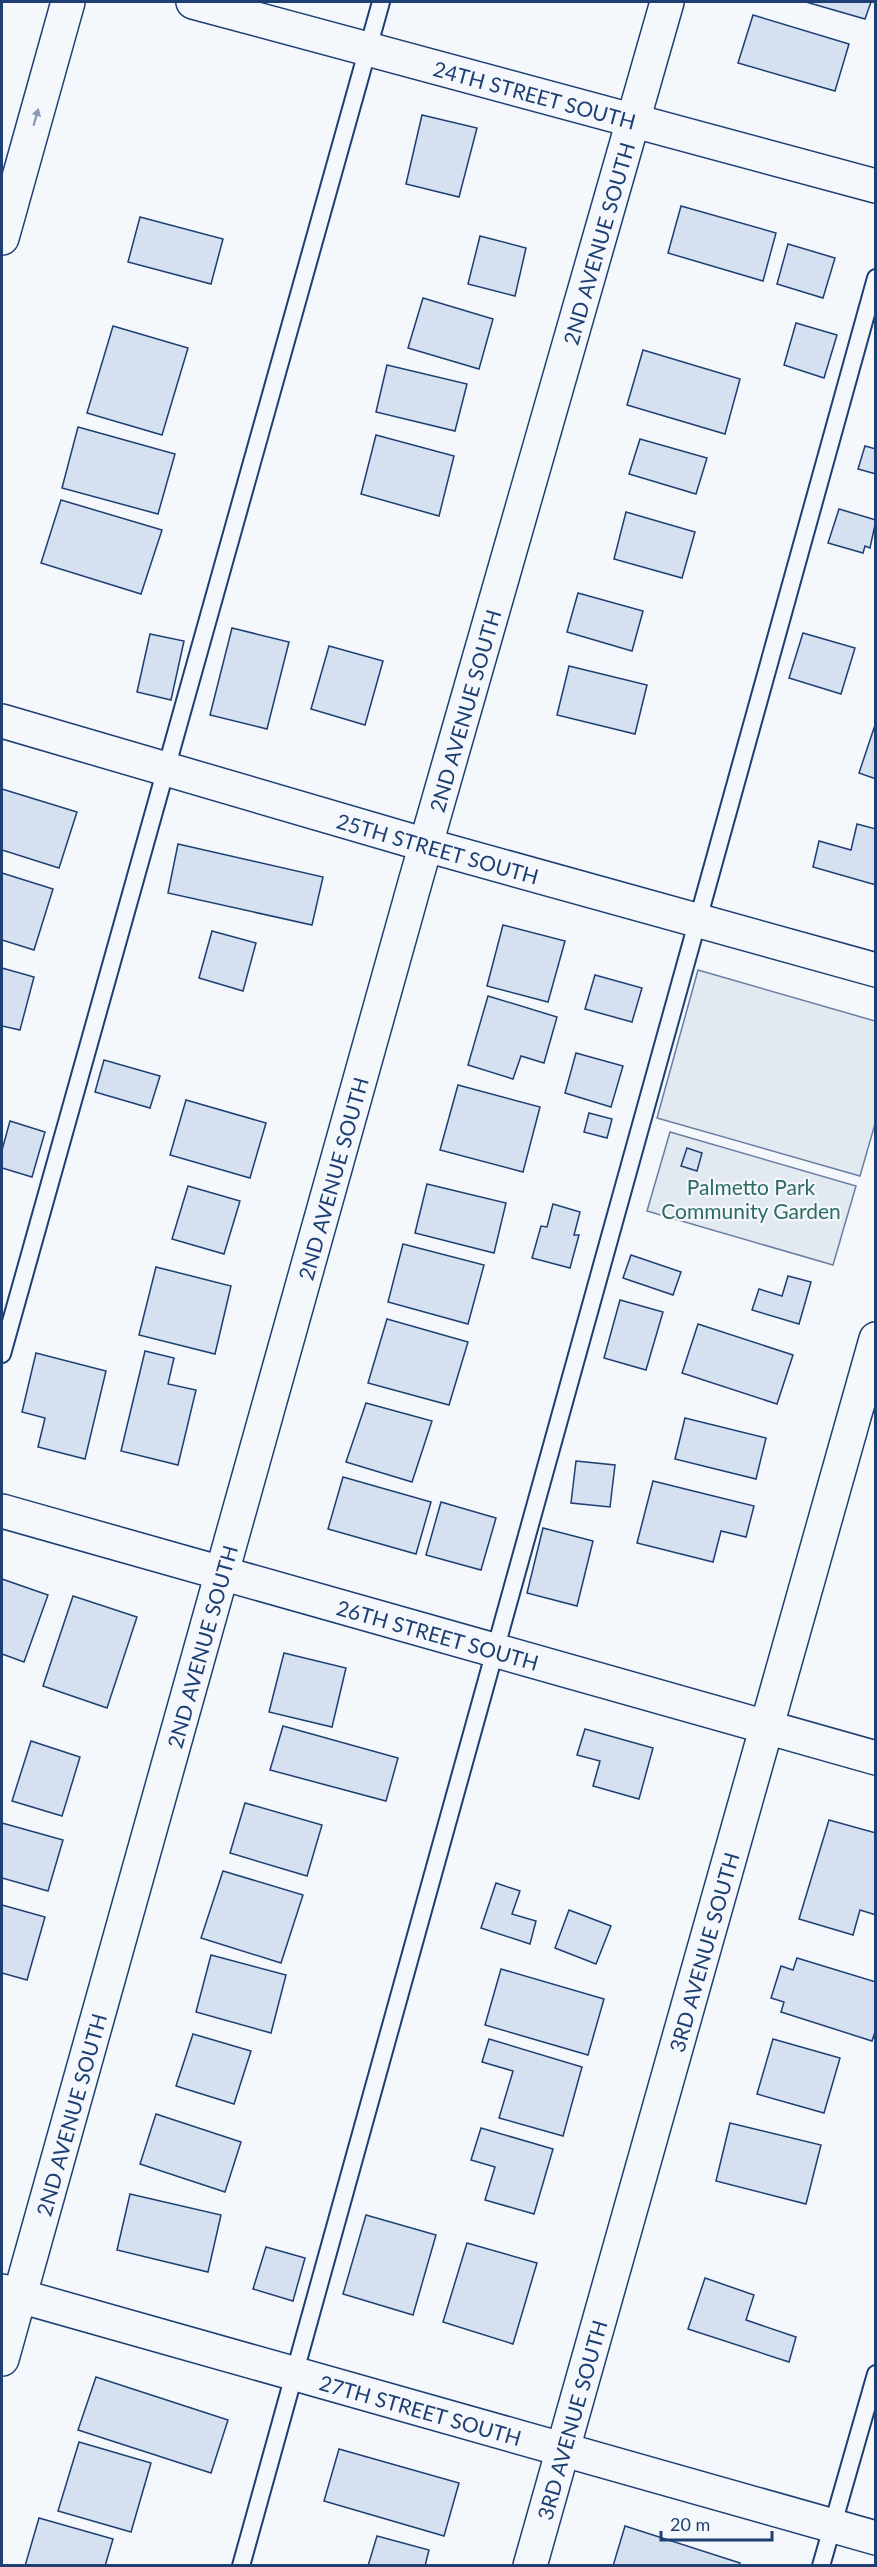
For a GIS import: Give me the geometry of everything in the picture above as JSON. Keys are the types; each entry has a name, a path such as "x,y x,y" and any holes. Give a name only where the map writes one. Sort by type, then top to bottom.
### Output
{"street":[{"path":"2,238 68,2"},
{"name":"24TH STREET SOUTH","path":"193,2 876,186"},
{"name":"2ND AVENUE SOUTH","path":"2,2359 10,2294 221,1573 426,845 668,2"},
{"name":"25TH STREET SOUTH","path":"2,721 426,845 876,969"},
{"name":"3RD AVENUE SOUTH","path":"530,2565 876,1339"},
{"name":"26TH STREET SOUTH","path":"2,1511 876,1758"},
{"name":"27TH STREET SOUTH","path":"10,2294 876,2538"}],"lane":[{"path":"2,1354 381,2"},
{"path":"241,2565 493,1650 699,921 876,278"},
{"path":"821,2565 876,2374"}],"green space":[{"path":"698,970 875,1021 875,1124 860,1176 657,1118"},
{"name":"Palmetto Park Community Garden","path":"670,1132 856,1186 833,1265 647,1211"}],"building":[{"path":"806,2 871,2 865,19"},
{"path":"753,15 849,44 835,91 738,63"},
{"path":"422,115 477,128 459,197 406,184"},
{"path":"681,206 776,233 763,281 668,253"},
{"path":"140,217 223,239 211,284 128,262"},
{"path":"480,236 526,248 515,296 468,284"},
{"path":"788,244 835,258 823,298 777,284"},
{"path":"423,298 493,319 479,369 408,348"},
{"path":"796,323 837,335 824,378 784,365"},
{"path":"113,326 188,348 162,435 87,413"},
{"path":"643,350 740,379 725,434 627,405"},
{"path":"387,365 467,384 455,431 376,412"},
{"path":"78,427 175,454 158,514 62,488"},
{"path":"376,435 454,456 439,516 361,494"},
{"path":"640,439 707,458 696,494 629,474"},
{"path":"865,446 876,449 876,474 858,469"},
{"path":"61,500 162,530 141,594 41,563"},
{"path":"839,509 876,520 870,548 865,546 863,553 828,543"},
{"path":"626,512 695,532 682,578 614,559"},
{"path":"578,593 643,611 632,651 567,632"},
{"path":"232,628 289,642 267,729 210,715"},
{"path":"803,633 855,648 841,694 789,678"},
{"path":"150,634 184,641 171,700 137,692"},
{"path":"329,646 383,661 365,725 311,709"},
{"path":"569,666 647,685 635,734 557,715"},
{"path":"876,725 876,779 859,773"},
{"path":"2,789 77,812 59,868 2,850"},
{"path":"857,824 876,829 876,885 813,867 819,841 851,850"},
{"path":"178,844 323,877 312,925 168,893"},
{"path":"2,873 53,889 34,950 2,940"},
{"path":"503,925 565,941 548,1002 487,986"},
{"path":"212,931 256,943 243,991 199,978"},
{"path":"2,968 34,977 20,1030 2,1026"},
{"path":"595,975 642,988 632,1022 585,1009"},
{"path":"488,996 557,1017 544,1063 521,1056 513,1079 468,1065"},
{"path":"576,1053 623,1066 611,1107 565,1093"},
{"path":"104,1060 160,1076 150,1108 95,1092"},
{"path":"458,1085 540,1107 523,1172 440,1150"},
{"path":"186,1100 266,1123 250,1178 170,1155"},
{"path":"589,1113 612,1119 607,1138 584,1132"},
{"path":"10,1121 45,1132 32,1177 2,1168 2,1150"},
{"path":"687,1148 702,1153 697,1171 681,1166"},
{"path":"427,1184 506,1203 494,1253 415,1233"},
{"path":"188,1186 240,1201 224,1254 172,1239"},
{"path":"553,1204 580,1212 574,1235 579,1235 570,1268 532,1258 541,1226 547,1227"},
{"path":"403,1244 484,1265 468,1324 388,1302"},
{"path":"631,1255 681,1272 673,1295 623,1278"},
{"path":"156,1267 231,1286 215,1354 139,1335"},
{"path":"788,1276 811,1282 799,1324 752,1310 759,1289 782,1296"},
{"path":"620,1300 663,1312 646,1370 604,1358"},
{"path":"387,1319 468,1342 449,1405 368,1383"},
{"path":"698,1324 793,1355 777,1404 682,1373"},
{"path":"145,1351 174,1358 168,1384 196,1390 178,1465 121,1451"},
{"path":"36,1353 106,1371 85,1459 38,1447 45,1418 22,1412"},
{"path":"366,1403 432,1421 412,1482 346,1462"},
{"path":"685,1418 766,1438 756,1479 675,1459"},
{"path":"576,1461 615,1465 610,1507 571,1503"},
{"path":"343,1477 431,1502 416,1554 328,1529"},
{"path":"653,1481 754,1506 746,1537 721,1531 713,1562 637,1543"},
{"path":"441,1502 496,1518 481,1570 426,1555"},
{"path":"543,1528 593,1541 577,1606 527,1593"},
{"path":"2,1579 48,1595 24,1662 2,1654"},
{"path":"73,1596 137,1617 107,1708 43,1686"},
{"path":"284,1653 346,1668 332,1727 269,1712"},
{"path":"283,1726 398,1758 386,1801 270,1770"},
{"path":"585,1729 653,1748 639,1799 593,1786 600,1761 577,1755"},
{"path":"31,1741 80,1757 62,1816 12,1801"},
{"path":"245,1803 322,1825 307,1876 230,1853"},
{"path":"829,1820 876,1833 876,1915 860,1910 853,1935 799,1919"},
{"path":"2,1823 63,1840 48,1891 2,1878"},
{"path":"223,1871 303,1895 281,1963 201,1938"},
{"path":"496,1883 520,1891 512,1914 536,1921 530,1944 481,1928"},
{"path":"2,1905 45,1917 27,1980 2,1973"},
{"path":"569,1910 611,1926 596,1964 555,1948"},
{"path":"211,1955 286,1975 271,2033 196,2012"},
{"path":"797,1958 876,1982 876,2029 872,2041 781,2012 784,2002 771,1998 781,1966 793,1970"},
{"path":"501,1969 604,1999 588,2055 485,2025"},
{"path":"193,2034 251,2051 234,2104 176,2086"},
{"path":"489,2039 582,2067 563,2136 499,2118 513,2071 482,2062"},
{"path":"773,2039 840,2058 824,2113 757,2094"},
{"path":"156,2114 241,2142 225,2192 140,2164"},
{"path":"730,2123 821,2145 806,2204 716,2181"},
{"path":"481,2128 553,2149 534,2214 485,2200 495,2167 471,2160"},
{"path":"130,2194 221,2215 208,2272 117,2250"},
{"path":"366,2215 436,2235 413,2315 343,2294"},
{"path":"467,2243 537,2263 513,2344 443,2322"},
{"path":"266,2247 305,2258 293,2301 253,2289"},
{"path":"705,2278 754,2295 746,2320 796,2337 789,2362 688,2329"},
{"path":"96,2377 228,2420 211,2473 78,2430"},
{"path":"79,2442 151,2463 131,2532 58,2511"},
{"path":"339,2449 459,2483 444,2536 324,2501"},
{"path":"39,2518 113,2539 105,2566 25,2566"},
{"path":"625,2526 740,2563 739,2566 613,2566"},
{"path":"377,2536 429,2550 425,2566 368,2566"}]}
